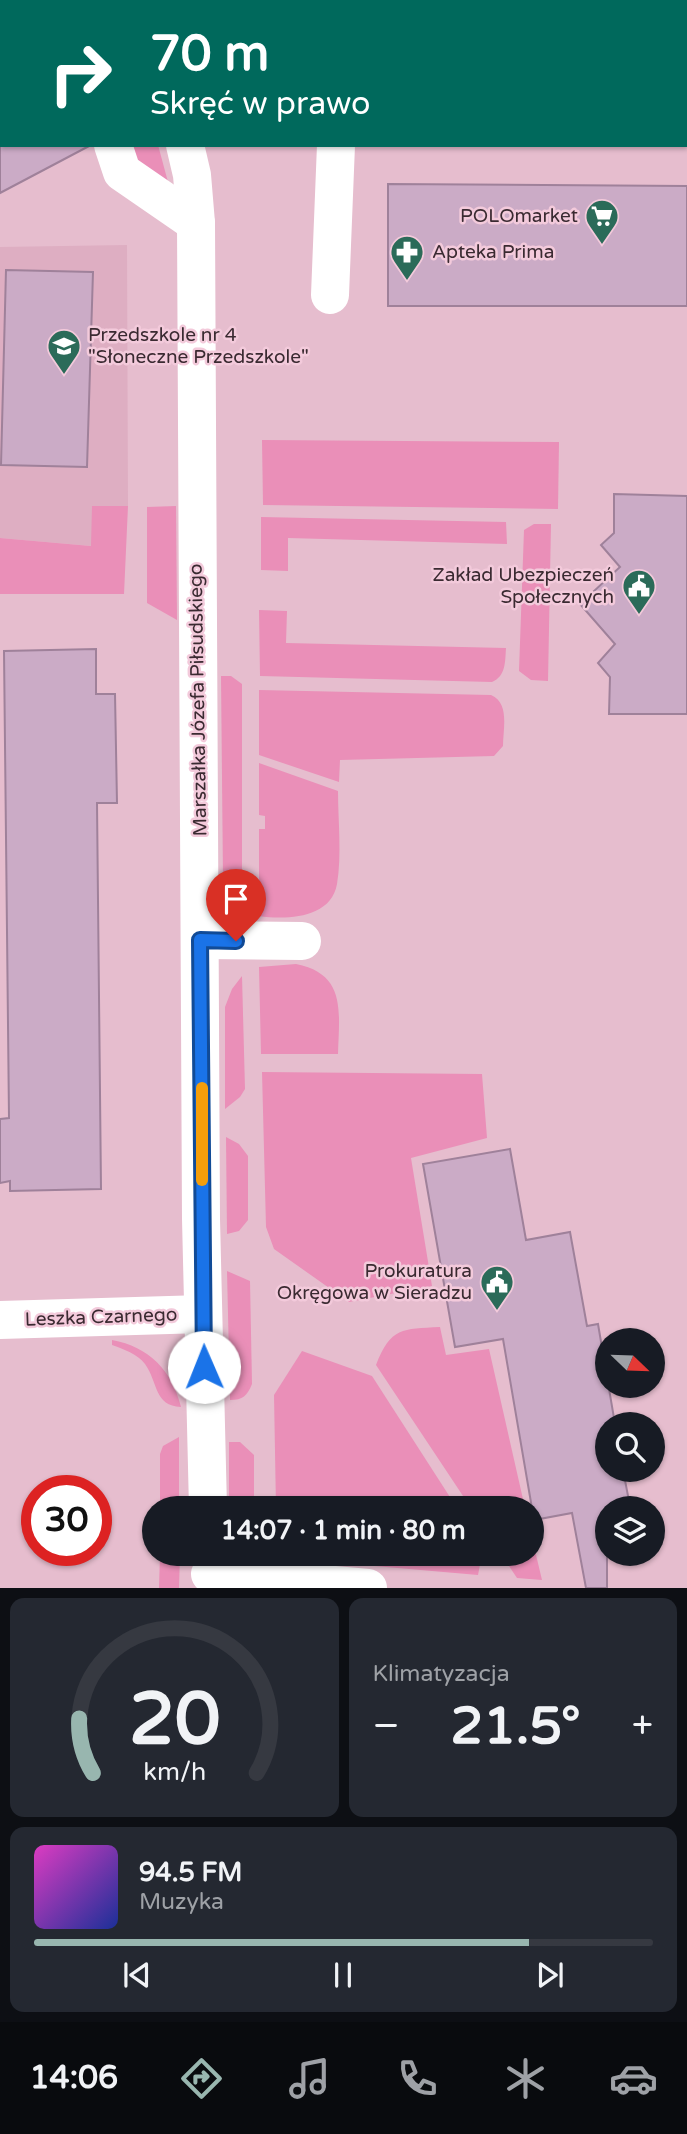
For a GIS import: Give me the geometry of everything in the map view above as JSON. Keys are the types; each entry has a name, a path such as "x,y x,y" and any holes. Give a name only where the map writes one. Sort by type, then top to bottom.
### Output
{"street":[{"path":"114,147 122,172 196,223"},
{"name":"Marszałka Józefa Piłsudskiego","path":"185,147 192,175 196,223 203,1314 208,1496"},
{"path":"330,295 336,147"},
{"path":"200,940 302,941"},
{"name":"Leszka Czarnego","path":"0,1320 203,1314"},
{"path":"210,1572 368,1588"}],"shaded area":[{"path":"128,147 159,147 168,182 148,174"},
{"name":"Przedszkole nr 4 \"Słoneczne Przedszkole\"","path":"127,245 128,506 92,506 92,546 0,538 0,247"},
{"path":"262,440 559,442 558,509 263,505"},
{"path":"92,506 128,506 124,594 0,594 0,538 91,546"},
{"path":"176,506 177,620 147,603 147,507"},
{"path":"261,517 506,522 507,544 288,538 288,571 261,570"},
{"path":"534,524 551,524 548,681 531,680 519,671 524,530"},
{"path":"259,610 287,611 286,643 506,648 504,668 500,676 492,682 260,676"},
{"path":"221,676 231,676 242,684 242,909 232,901 223,879"},
{"path":"259,690 491,695 501,704 503,710 503,746 494,756 340,760 339,782 259,755"},
{"path":"259,763 338,791 340,850 337,884 333,896 326,904 306,915 281,918 259,916 259,829 265,829 265,816 259,815"},
{"path":"296,964 312,969 332,986 339,1010 338,1054 261,1054 259,967"},
{"path":"242,976 245,1089 240,1097 225,1109 225,1007 232,989"},
{"path":"262,1072 482,1074 487,1138 411,1158 432,1286 349,1302 274,1249 266,1227"},
{"path":"226,1137 239,1144 248,1156 248,1220 239,1231 227,1234"},
{"path":"227,1271 250,1281 252,1384 244,1396 230,1400"},
{"path":"440,1327 446,1355 489,1349 522,1496 463,1496 376,1365 393,1337 399,1332"},
{"path":"112,1340 137,1348 157,1362 172,1382 181,1407 172,1406 161,1398 142,1360 112,1345"},
{"path":"302,1351 372,1376 449,1496 276,1496 274,1395"},
{"path":"179,1437 179,1496 160,1496 160,1454 163,1446"},
{"path":"229,1442 240,1442 254,1455 254,1496 229,1496"},
{"path":"160,1566 180,1566 179,1588 159,1588"},
{"path":"374,1566 480,1566 478,1575"},
{"path":"509,1566 539,1566 542,1580 517,1578"}],"building":[{"path":"0,147 87,147 0,193"},
{"path":"388,184 687,186 687,306 388,306"},
{"path":"6,270 93,272 87,467 1,465"},
{"name":"Zakład Ubezpieczeń Społecznych","path":"614,494 687,496 687,714 609,714 610,677 598,663 615,644 580,604 620,567 601,545 614,533"},
{"path":"96,649 96,694 115,694 117,803 97,803 101,1189 10,1191 10,1181 0,1183 0,1119 9,1118 4,651"},
{"path":"510,1149 526,1240 570,1232 587,1326 598,1324 599,1328 595,1328 595,1398 611,1398 613,1412 595,1412 595,1482 625,1482 628,1496 595,1496 595,1566 607,1566 607,1588 586,1588 572,1513 544,1518 544,1496 530,1496 503,1339 455,1347 423,1164"}],"slow traffic":[{"path":"202,1088 202,1180"}],"place":[{"name":"POLOmarket","path":"602,246"},
{"name":"Apteka Prima","path":"407,282"},
{"name":"Przedszkole nr 4 \"Słoneczne Przedszkole\"","path":"64,376"},
{"name":"Zakład Ubezpieczeń Społecznych","path":"639,616"},
{"name":"Prokuratura Okręgowa w Sieradzu","path":"497,1312"}],"route":[{"path":"204,1367 200,940 236,941"}]}
